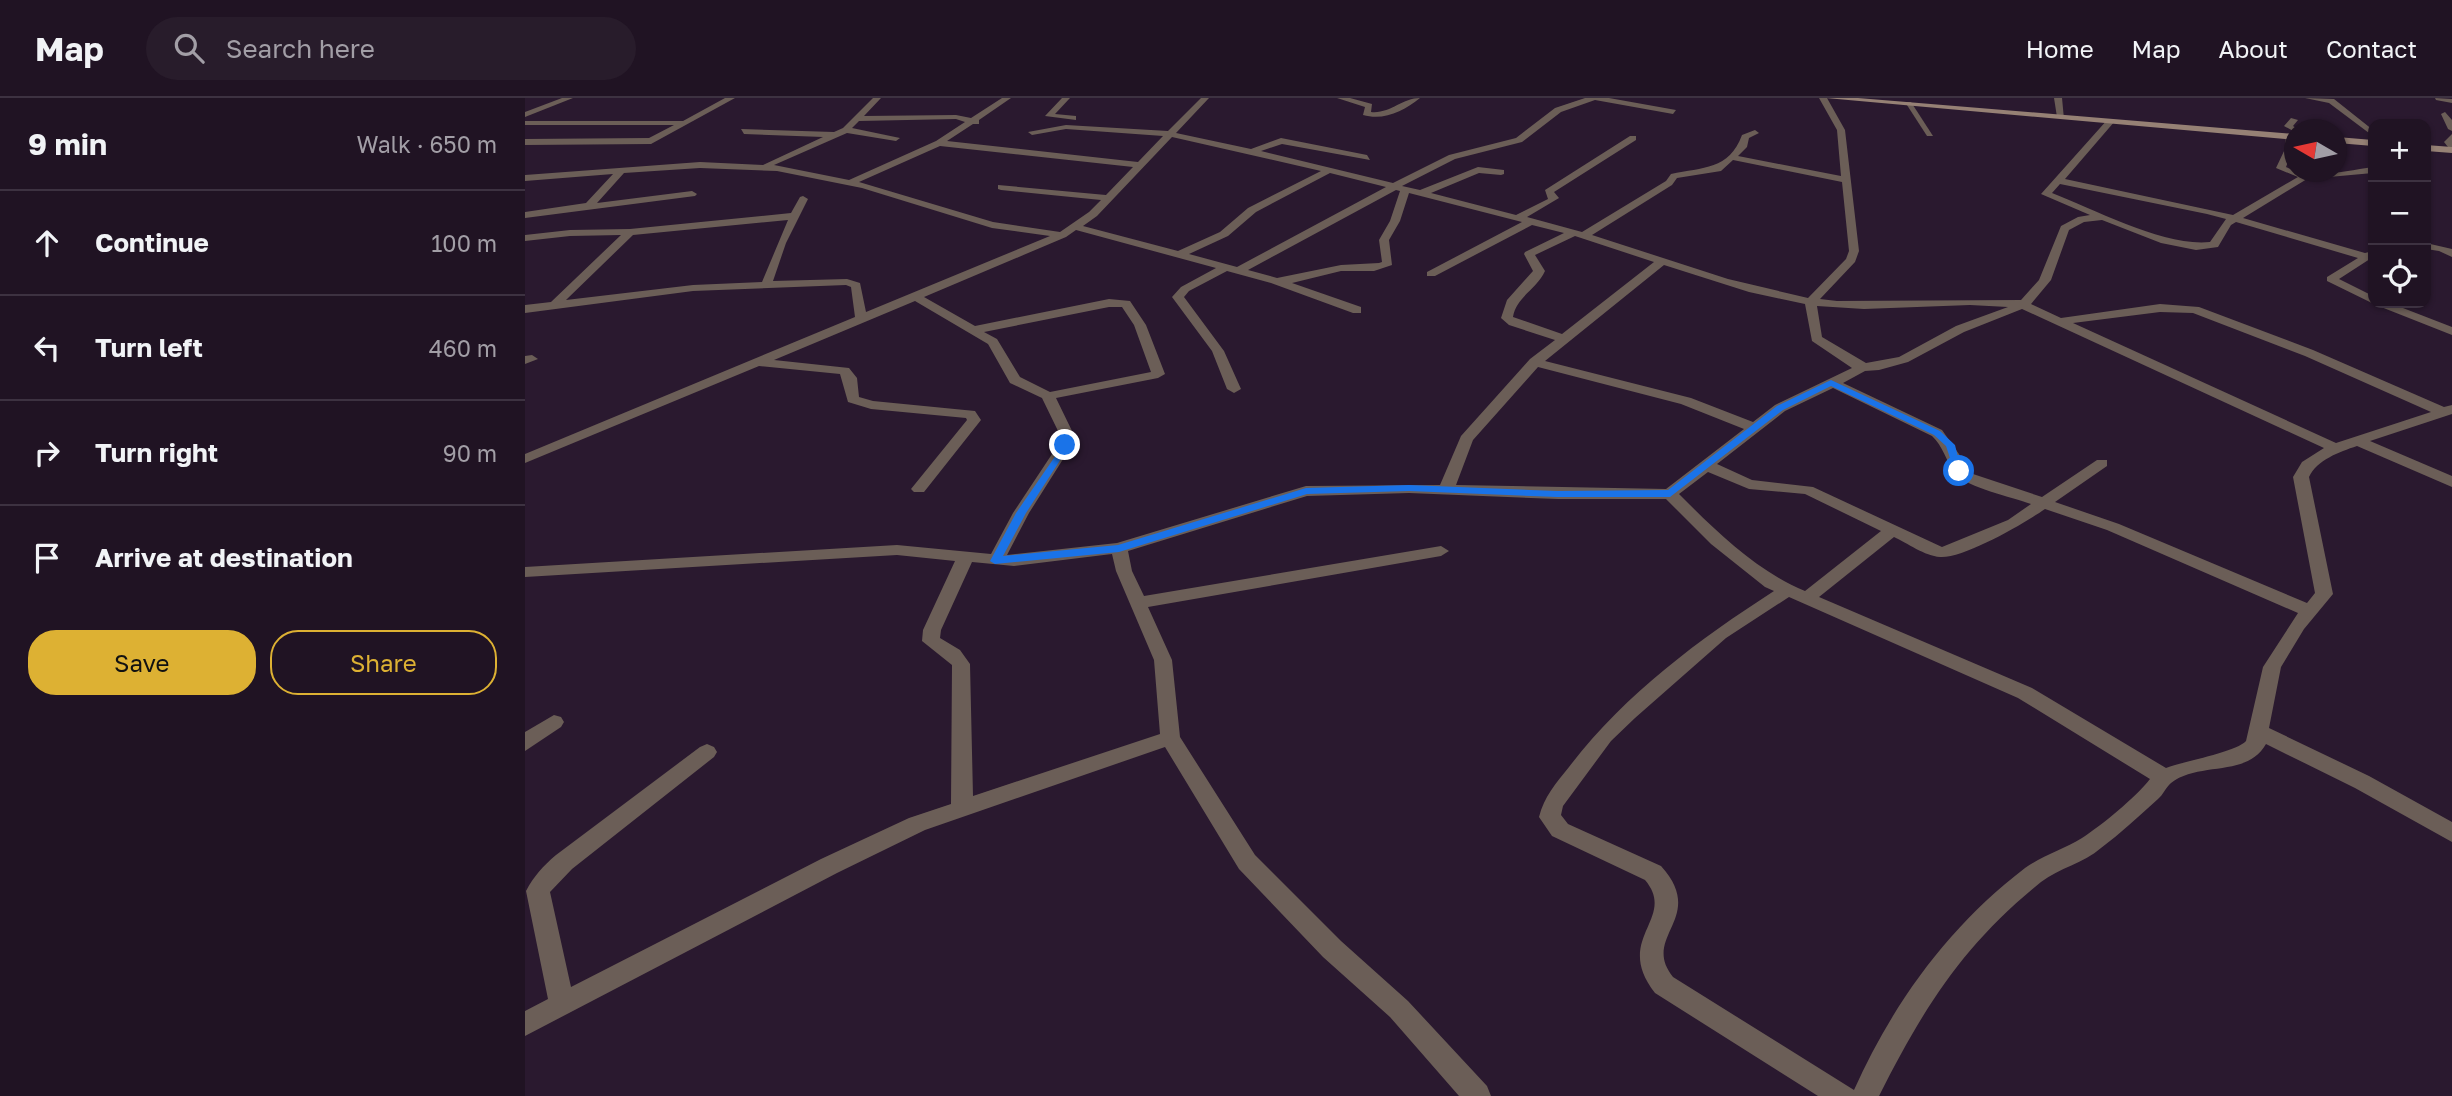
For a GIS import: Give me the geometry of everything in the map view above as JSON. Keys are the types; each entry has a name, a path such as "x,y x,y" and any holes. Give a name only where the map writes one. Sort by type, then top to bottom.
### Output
{"street":[{"path":"525,115 569,98"},
{"path":"525,142 642,142 664,136 730,98"},
{"path":"763,167 842,132 877,98"},
{"path":"850,183 939,143 975,122 1007,98"},
{"path":"1066,98 1049,116 1129,121"},
{"path":"525,458 1062,235 1076,227 1109,198 1173,127 1205,98"},
{"path":"1341,98 1369,106 1366,113 1373,116 1385,114 1416,98"},
{"path":"1239,271 1452,157 1518,140 1558,110 1595,98 1673,113"},
{"path":"1811,302 1851,260 1854,251 1841,130 1823,98"},
{"path":"1830,98 2284,133"},
{"path":"2058,98 2061,117"},
{"path":"2308,98 2331,102 2368,130"},
{"path":"2439,98 2452,101"},
{"path":"1908,104 1930,134"},
{"path":"2445,114 2452,129"},
{"path":"858,119 944,117 975,122"},
{"path":"2111,121 2046,194 2161,240 2196,247 2214,245 2227,223 2296,182"},
{"path":"525,123 687,123"},
{"path":"1032,132 1062,127 1173,127 1252,151 1578,234 1740,285 1811,302 1974,300 2022,304 2335,448"},
{"path":"744,131 842,132 896,138"},
{"path":"1561,338 1507,318 1507,311 1515,294 1537,278 1539,271 1529,254 1578,234 1669,183 1674,176 1711,172 1745,143 1745,137 1755,132"},
{"path":"2452,137 2448,142 2452,150"},
{"path":"1516,219 1551,201 1554,198 1548,192 1633,138"},
{"path":"1252,151 1281,141 1367,158"},
{"path":"2347,141 2368,143"},
{"path":"939,143 1139,165"},
{"path":"2431,148 2452,150"},
{"path":"1730,157 1848,180"},
{"path":"525,178 700,164 763,167 850,183 992,225 1062,235"},
{"path":"587,207 620,176 622,170"},
{"path":"1181,254 1224,234 1252,210 1330,170"},
{"path":"1422,193 1478,170 1501,172"},
{"path":"2347,172 2368,170"},
{"path":"2057,180 2236,218 2368,255"},
{"path":"1001,187 1109,198"},
{"path":"1275,281 1349,267 1367,269 1388,263 1384,240 1395,221 1400,187"},
{"path":"525,215 692,194"},
{"path":"767,283 781,243 803,199"},
{"path":"525,238 631,232 796,216"},
{"path":"1811,302 1816,338 1859,366 1880,366 1913,355 1945,336 2022,304 2035,295 2054,266 2065,228 2082,219 2101,217"},
{"path":"1431,274 1528,223"},
{"path":"1076,227 1275,281 1357,310"},
{"path":"555,305 631,232"},
{"path":"2431,247 2442,248 2452,254"},
{"path":"2368,256 2331,279 2368,298"},
{"path":"1446,490 1466,439 1535,362 1561,338 1662,261"},
{"path":"1225,268 1185,289 1178,297 1218,351 1234,389"},
{"path":"525,309 693,288 767,283 847,282 856,285 861,318"},
{"path":"915,296 993,342 1015,380 1048,396 1158,374 1140,325 1126,303 1109,303 975,330"},
{"path":"2061,321 2160,307 2195,310 2309,353 2446,410"},
{"path":"2393,308 2452,331"},
{"path":"755,361 844,371 850,379 853,399 871,405 971,414 974,420 919,489"},
{"path":"1535,362 1686,401 1754,428"},
{"path":"525,572 897,550 995,561 1119,548 1306,491 1446,490 1670,494 1787,404 1859,370 1859,366"},
{"path":"1831,382 1937,433 1950,445 1959,471 1968,477 2113,527 2309,611"},
{"path":"995,561 1021,513 1065,445 1066,433 1048,396"},
{"path":"1865,1096 1900,1028 1938,969 1986,915 2036,873 2091,844 2153,791 2164,777 2193,766 2246,755 2256,744 2272,667 2297,625 2324,594 2324,580 2301,477 2307,465 2335,448 2446,410"},
{"path":"2356,440 2452,482"},
{"path":"1708,466 1749,484 1808,490 1930,548 1949,551 2014,523 2102,463"},
{"path":"1670,494 1717,541 1795,596 2025,693 2164,777"},
{"path":"1843,1096 1664,985 1652,967 1651,948 1670,901 1665,884 1653,873 1560,830 1550,817 1553,804 1612,728 1720,634 1795,596 1892,530"},
{"path":"1119,548 1137,603 1163,660 1170,738 1247,862 1323,941 1399,1009 1477,1096"},
{"path":"1137,603 1441,551"},
{"path":"963,809 961,664 953,655 931,641 932,630 965,558"},
{"path":"525,743 554,722"},
{"path":"2259,732 2362,782 2452,833"},
{"path":"525,1024 917,824 1170,738"},
{"path":"562,1004 538,891 546,878 564,862 708,752"}],"route":[{"path":"1065,445 1021,513 995,561 1119,548 1306,491 1409,488 1557,494 1670,494 1780,408 1831,382 1937,433 1950,445 1959,471"}]}
